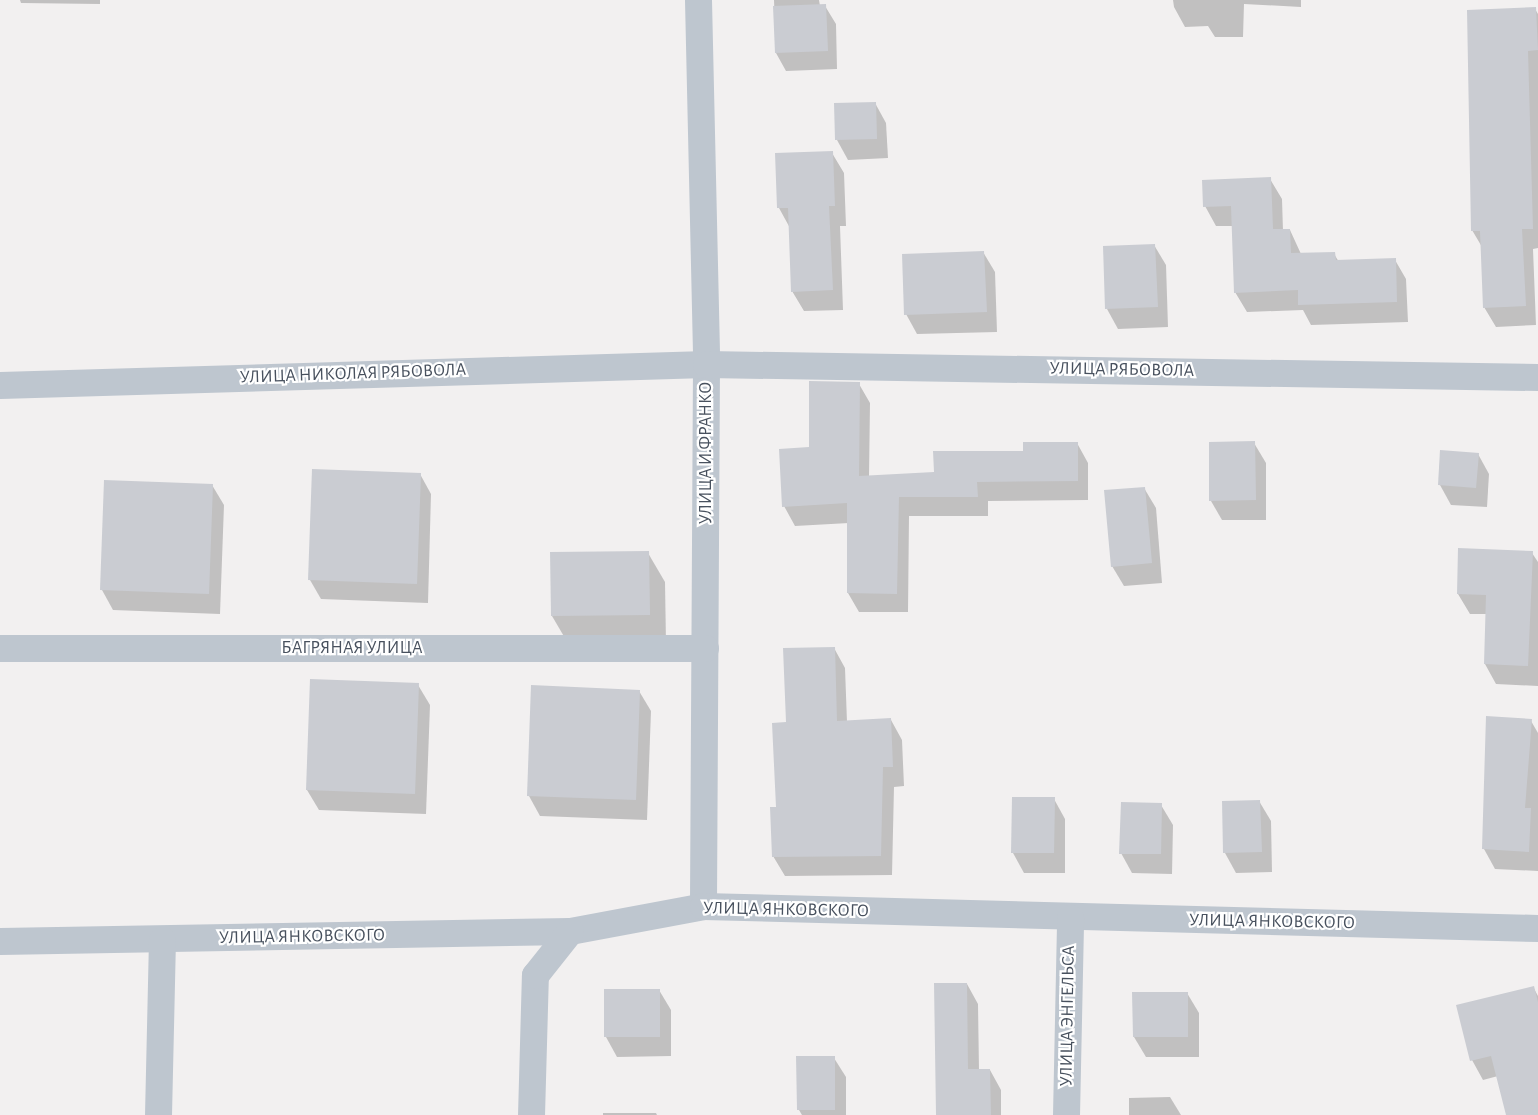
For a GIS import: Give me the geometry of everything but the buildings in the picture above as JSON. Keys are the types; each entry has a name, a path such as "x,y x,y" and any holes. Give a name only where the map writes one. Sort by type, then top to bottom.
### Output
{"street":[{"name":"УЛИЦА И.ФРАНКО","path":"698,0 706,364 703,906"},
{"name":"УЛИЦА РЯБОВОЛА","path":"706,364 1538,377"},
{"name":"УЛИЦА НИКОЛАЯ РЯБОВОЛА","path":"0,385 706,364"},
{"name":"БАГРЯНАЯ УЛИЦА","path":"0,648 705,648"},
{"name":"УЛИЦА ЯНКОВСКОГО","path":"0,940 162,940 570,932 703,906 1070,918 1538,928"},
{"name":"УЛИЦА ЭНГЕЛЬСА","path":"1066,1115 1070,918"},
{"path":"531,1115 535,975 570,932"},
{"path":"158,1115 162,940"}]}
